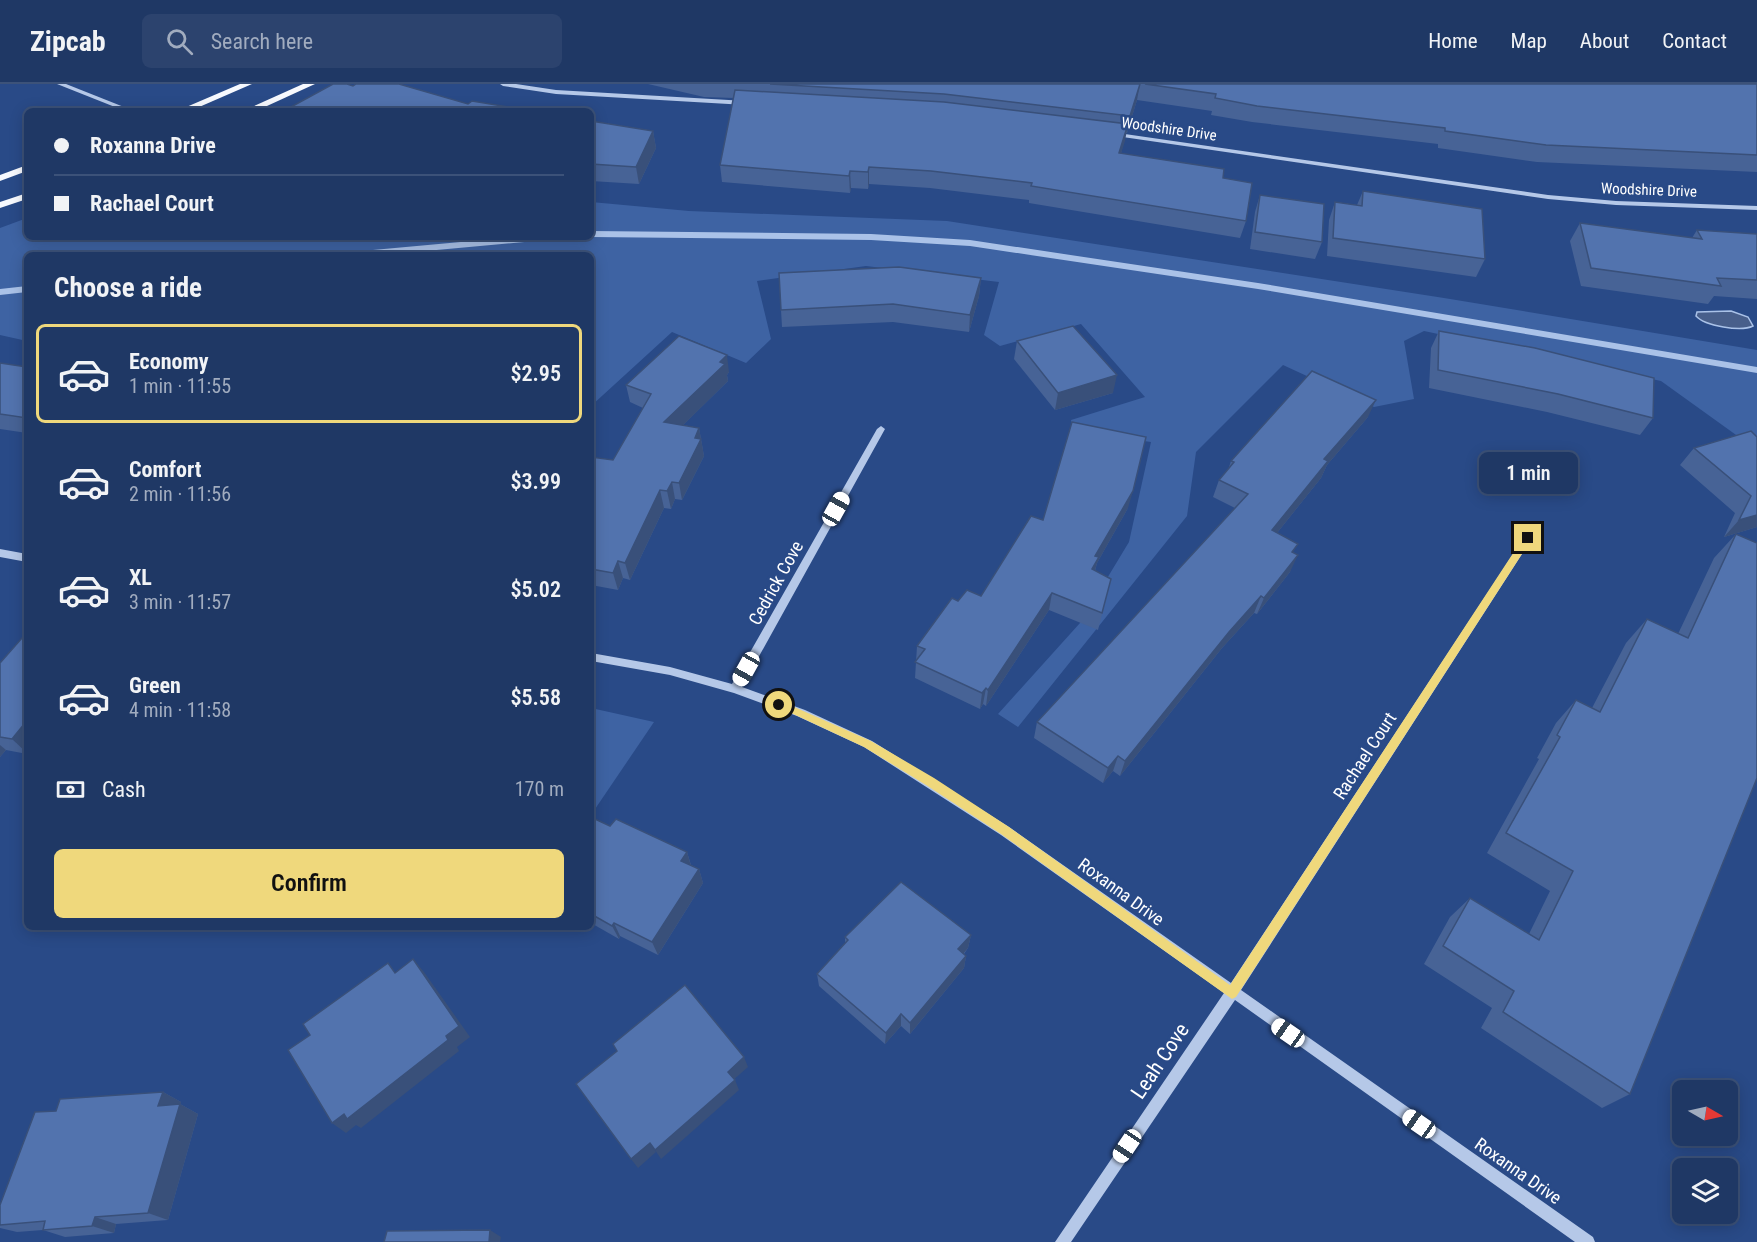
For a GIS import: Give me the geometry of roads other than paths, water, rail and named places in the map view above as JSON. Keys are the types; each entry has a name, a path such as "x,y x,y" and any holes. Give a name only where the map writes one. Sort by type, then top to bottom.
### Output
{"main road":[{"path":"189,108 248,84"},
{"path":"255,108 311,84"},
{"path":"0,178 24,169"},
{"path":"0,206 24,197"}],"street":[{"path":"60,84 122,108"},
{"path":"503,84 556,92 755,104"},
{"name":"Woodshire Drive","path":"1103,133 1548,197 1616,203 1757,208"},
{"name":"Cedrick Cove","path":"735,689 881,429"},
{"name":"Rachael Court","path":"1232,993 1528,538"},
{"path":"0,553 24,557"},
{"name":"Roxanna Drive","path":"594,658 670,671 735,689 801,713 858,740 930,781 1005,831 1588,1242"},
{"name":"Leah Cove","path":"1062,1242 1232,993"}],"waterway":[{"path":"594,234 871,237 970,243 1258,286 1757,370"},
{"path":"384,252 514,240"},
{"path":"0,292 24,289"}]}
